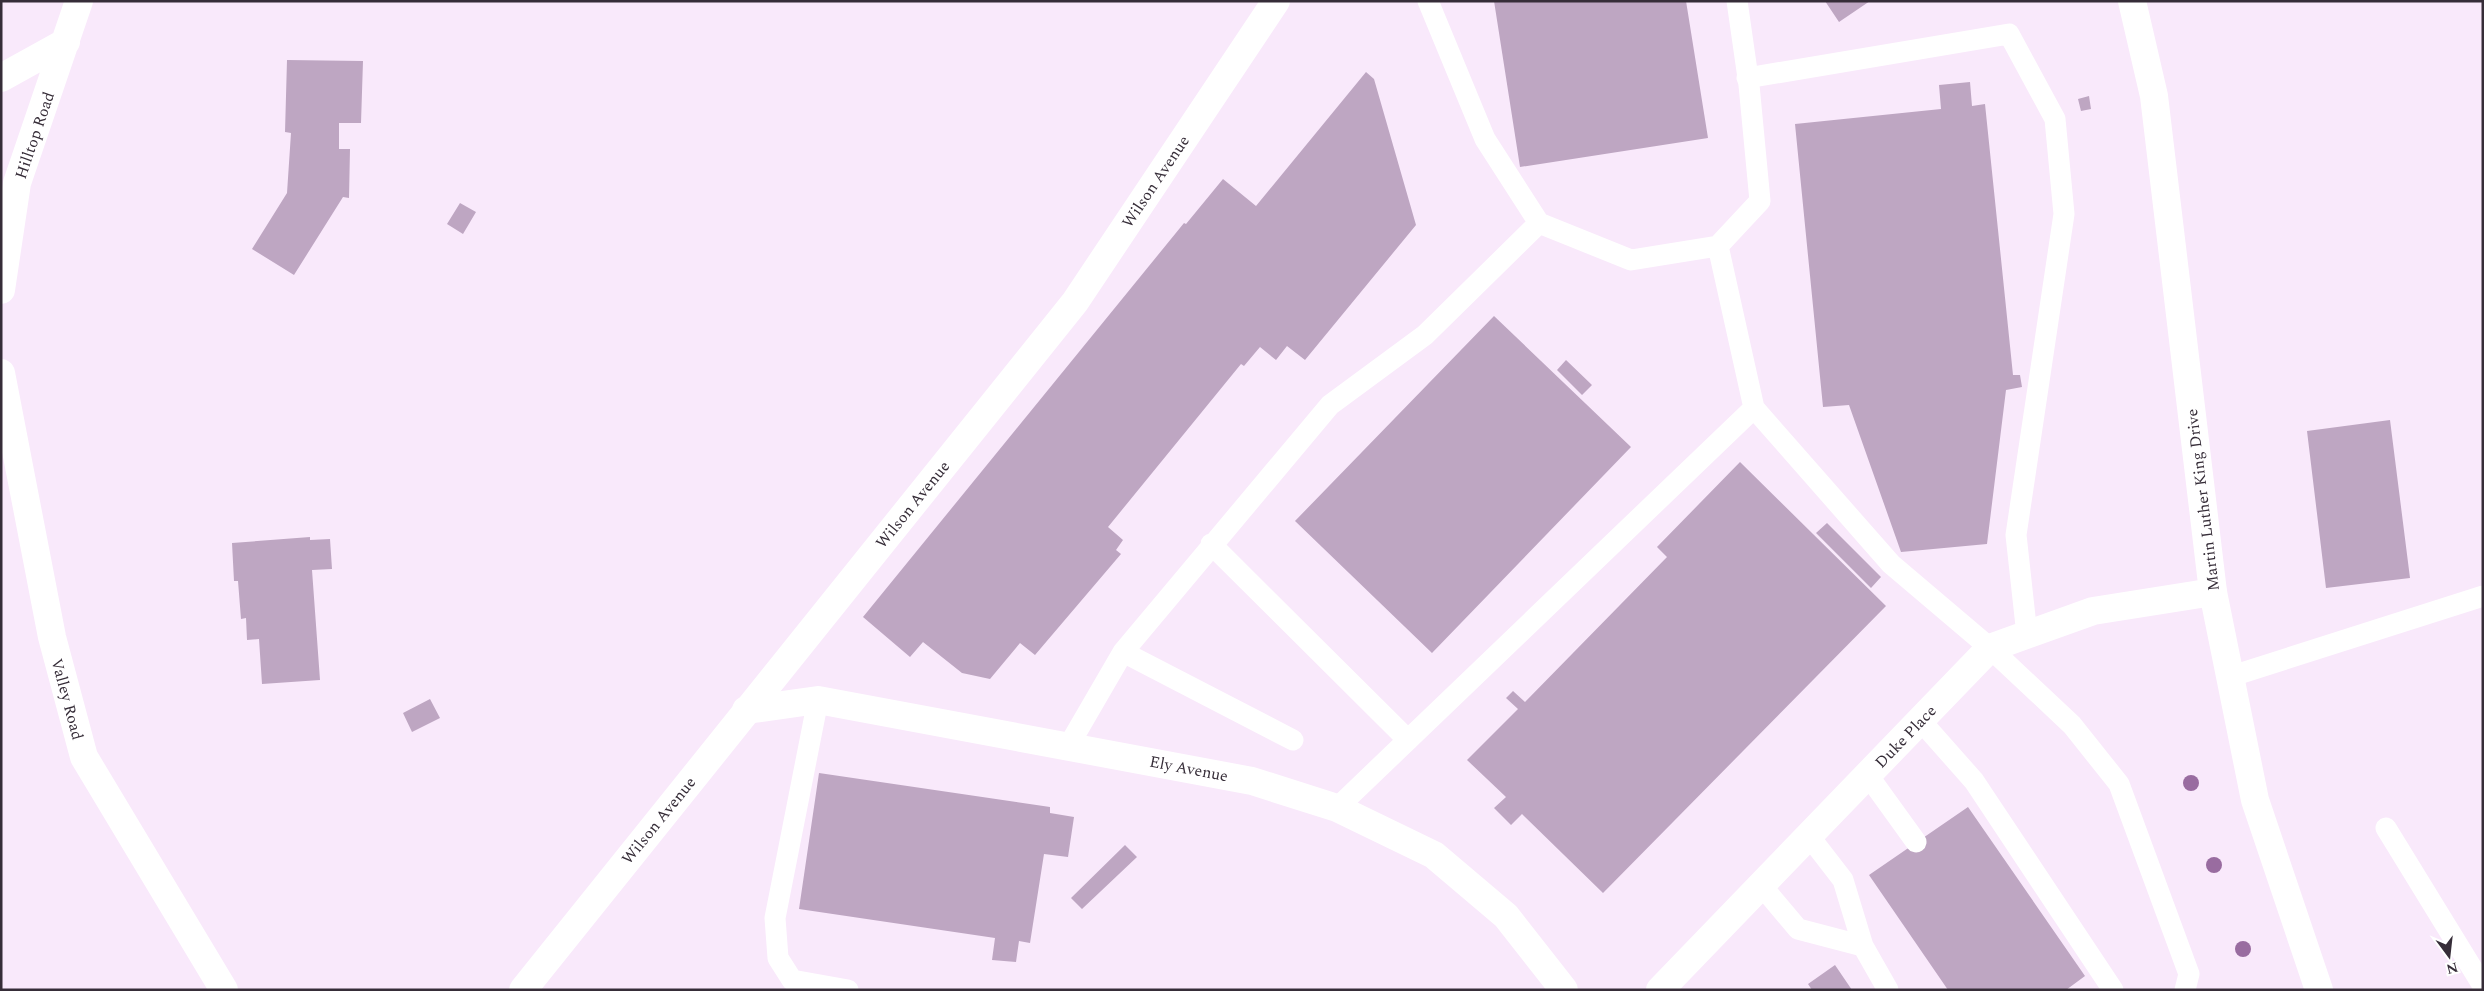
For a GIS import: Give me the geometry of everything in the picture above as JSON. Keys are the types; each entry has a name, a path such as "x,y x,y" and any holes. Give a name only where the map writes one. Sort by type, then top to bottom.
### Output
{"street":[{"name":"Hilltop Road","path":"1,290 17,183 79,1"},
{"name":"Wilson Avenue","path":"523,990 1075,302 1276,1"},
{"name":"Martin Luther King Drive","path":"2132,1 2154,96 2213,592 2229,677 2255,800 2319,990"},
{"path":"1,78 66,42"},
{"name":"Valley Road","path":"1,374 52,637 84,757 224,990"},
{"name":"Duke Place","path":"1660,990 1990,648 2093,611 2213,592"},
{"name":"Ely Avenue","path":"746,710 818,700 1252,780 1337,808 1434,855 1506,916 1564,990"}],"lane":[{"path":"1428,1 1485,138 1538,223 1632,260 1718,246 1760,201 1737,1"},
{"path":"1747,78 2008,34 2055,119 2064,214 2016,535 2027,635"},
{"path":"1069,745 1124,652 1211,544 1330,405 1425,335 1538,223"},
{"path":"1718,246 1754,408 1891,564 1990,648 2072,725 2119,784 2189,974 2185,990"},
{"path":"1337,808 1754,408"},
{"path":"1211,544 1408,740"},
{"path":"2229,677 2483,596"},
{"path":"1124,652 1293,740"},
{"path":"818,700 775,918 778,958 792,980 848,990"},
{"path":"1920,720 1974,781 2113,990"},
{"path":"1867,774 1916,842"},
{"path":"2386,828 2483,986"},
{"path":"1809,836 1843,880 1863,946 1888,990"},
{"path":"1761,884 1798,928 1863,946"}],"building":[{"path":"1494,1 1686,1 1708,138 1520,167"},
{"path":"1825,1 1870,1 1839,22"},
{"path":"287,60 363,61 361,123 339,123 339,149 350,149 349,198 343,197 294,275 252,249 287,193 291,133 285,132"},
{"path":"1366,72 1374,79 1416,225 1305,360 1287,346 1276,360 1260,347 1244,366 1241,364 1108,527 1123,540 1116,550 1121,554 1035,655 1020,643 990,679 962,673 923,642 910,657 863,617 1184,223 1186,224 1223,179 1256,206"},
{"path":"1970,82 1972,106 1985,104 2013,375 2020,375 2022,387 2006,390 1987,544 1901,552 1849,405 1823,407 1795,124 1941,109 1939,85"},
{"path":"2089,96 2091,109 2081,111 2078,99"},
{"path":"460,203 476,212 463,234 447,224"},
{"path":"1494,316 1631,447 1432,653 1295,521"},
{"path":"1566,360 1592,385 1582,395 1557,370"},
{"path":"2390,420 2410,578 2326,588 2307,431"},
{"path":"1740,462 1886,606 1603,893 1522,814 1511,825 1494,808 1506,797 1467,760 1518,709 1506,698 1513,691 1525,702 1667,557 1657,547"},
{"path":"1827,523 1881,577 1871,588 1816,533"},
{"path":"310,537 310,540 330,539 332,569 312,570 320,680 262,684 259,639 247,640 246,618 241,619 238,581 234,581 232,543"},
{"path":"430,699 440,718 412,732 403,713"},
{"path":"819,773 1050,807 1050,813 1074,817 1068,857 1044,854 1030,943 1019,941 1016,962 992,960 995,938 799,909"},
{"path":"1968,807 2085,976 2066,990 1948,990 1869,875"},
{"path":"1125,845 1137,857 1082,909 1071,898"},
{"path":"1835,965 1852,990 1812,990 1808,984"}]}
